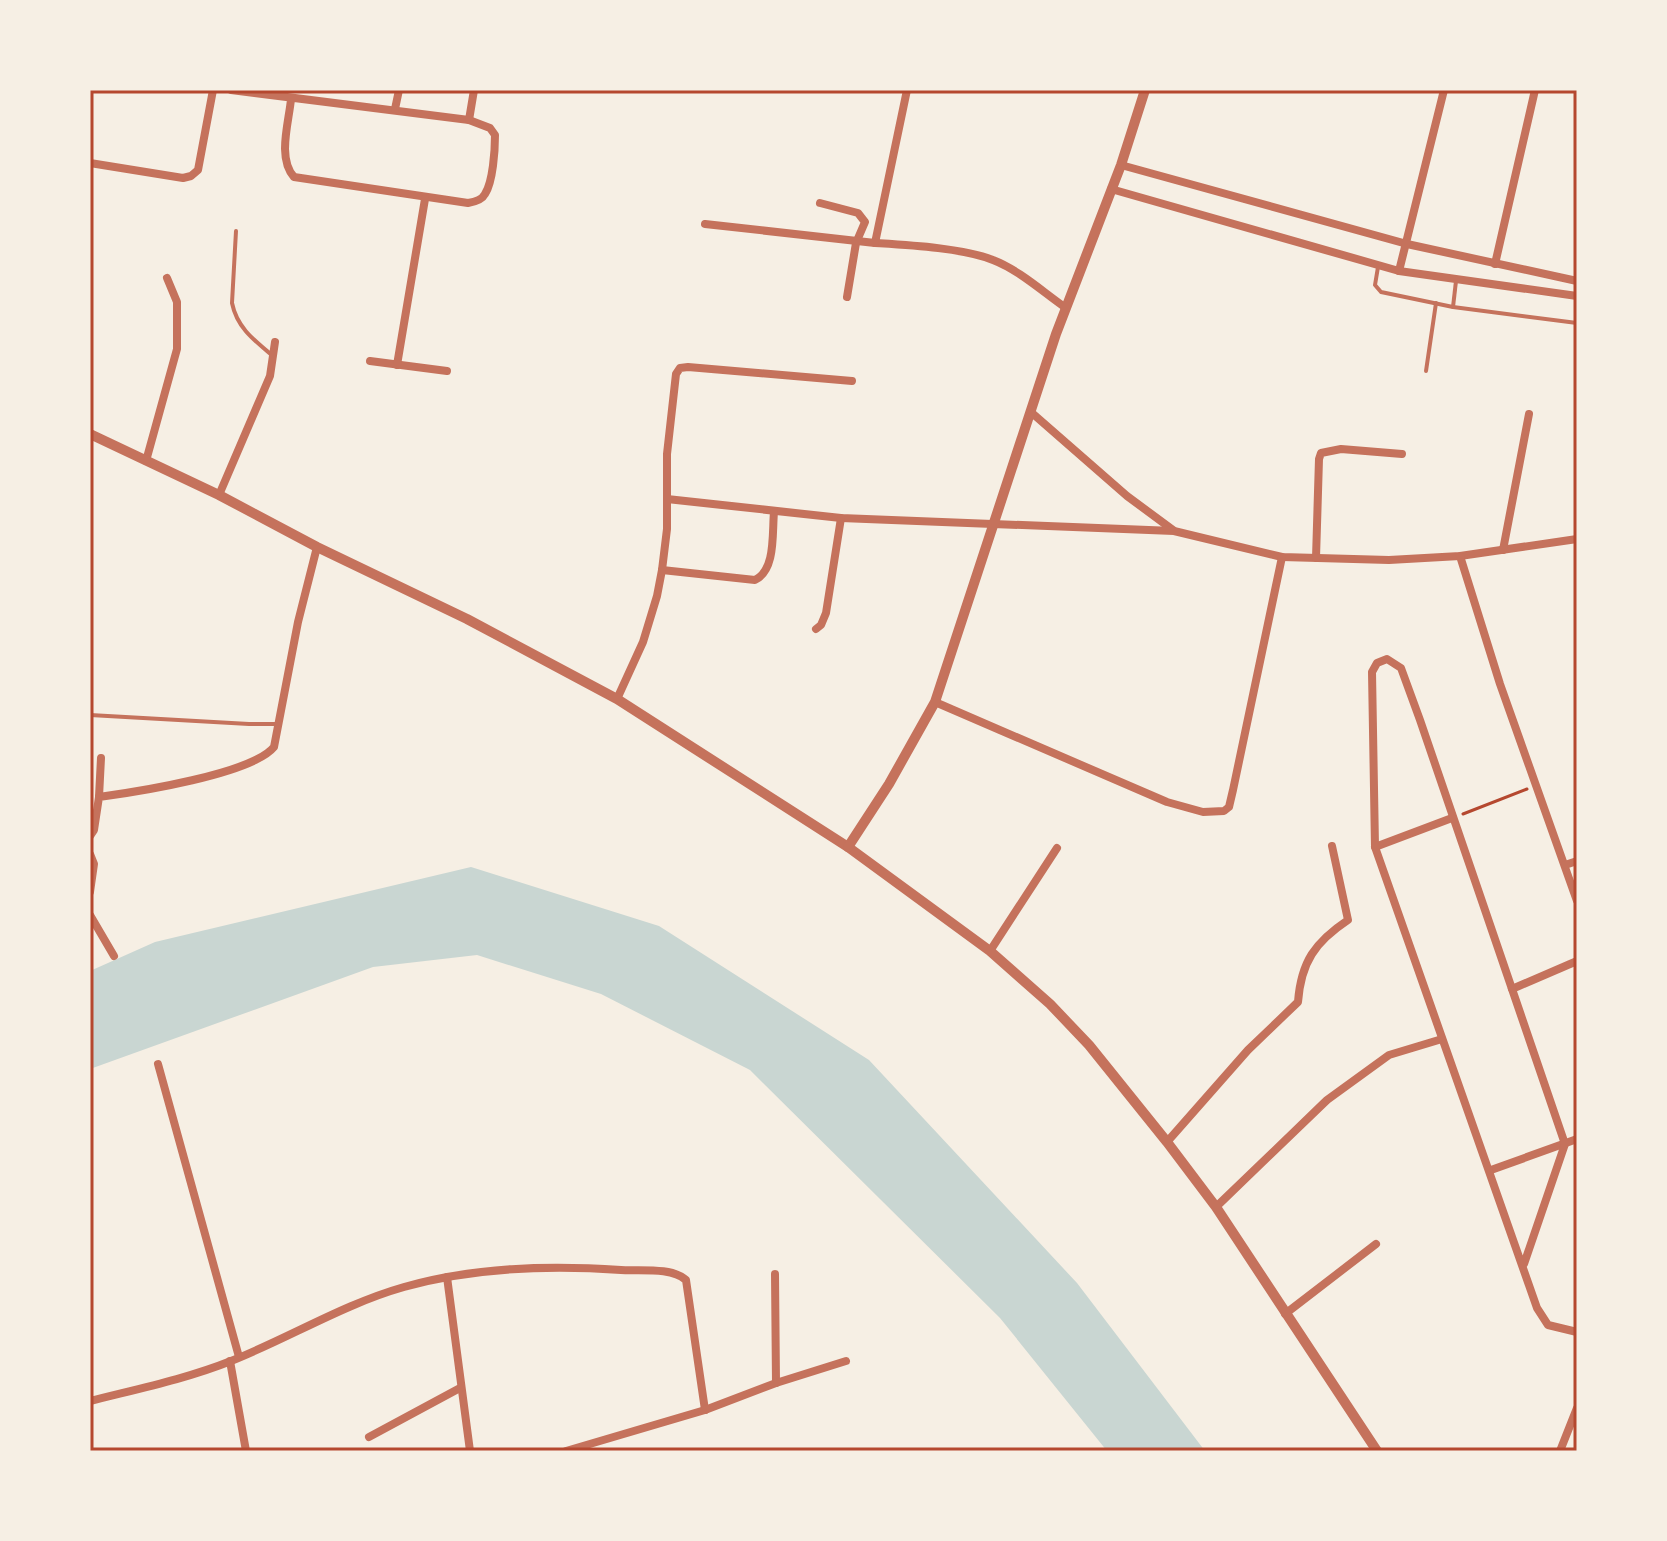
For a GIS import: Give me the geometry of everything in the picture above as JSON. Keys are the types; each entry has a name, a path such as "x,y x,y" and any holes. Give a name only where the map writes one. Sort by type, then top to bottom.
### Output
{"street":[{"path":"90,163 183,178 191,176 198,170 213,90"},
{"path":"231,90 395,109 469,120 490,128 495,135 495,153 485,195 477,202 468,203 425,199 294,177 286,168 285,154 291,99"},
{"path":"323,101 325,90"},
{"path":"395,109 399,90"},
{"path":"469,120 474,90"},
{"path":"875,243 907,90"},
{"path":"848,847 889,784 935,702 1066,308 1121,165 1145,90"},
{"path":"1399,271 1444,90"},
{"path":"1495,264 1535,90"},
{"path":"1121,165 1407,244 1577,281"},
{"path":"1111,189 1399,271 1577,296"},
{"path":"397,365 425,199"},
{"path":"820,203 862,216 865,222 856,243 847,297"},
{"path":"705,224 856,243 914,246 990,258 1066,308"},
{"path":"146,461 177,349 177,302 167,278"},
{"path":"219,495 270,376 275,342"},
{"path":"370,361 447,371"},
{"path":"617,699 643,642 662,570 667,454 676,374 680,368 852,381"},
{"path":"1032,413 1127,496 1174,531"},
{"path":"1503,550 1529,414"},
{"path":"90,434 467,619 617,699 848,847 990,951 1050,1004 1089,1045 1167,1142 1216,1207 1377,1451"},
{"path":"1316,558 1321,453 1341,449 1402,454"},
{"path":"667,499 841,518 1174,531 1282,557 1389,560 1460,556 1577,539"},
{"path":"662,570 755,580 764,576 769,568 774,512"},
{"path":"816,629 826,613 841,518"},
{"path":"99,797 148,789 256,762 268,755 274,747 281,724 298,622 317,547"},
{"path":"1460,556 1500,684 1577,901"},
{"path":"935,702 1167,802 1203,812 1224,811 1229,807 1233,790 1282,557"},
{"path":"1524,1264 1565,1144 1401,668 1387,659 1380,661 1372,672 1375,847 1543,1319 1548,1325 1577,1332"},
{"path":"90,836 94,830 99,797 101,758"},
{"path":"1375,847 1452,818"},
{"path":"1167,1142 1248,1050 1298,1002 1299,982 1310,956 1325,935 1348,920 1332,846"},
{"path":"990,951 1057,848"},
{"path":"90,854 94,864 90,892"},
{"path":"1565,865 1577,861"},
{"path":"90,915 114,956"},
{"path":"1512,989 1577,961"},
{"path":"1216,1207 1335,1093 1389,1055 1442,1039"},
{"path":"158,1064 234,1359 246,1451"},
{"path":"1491,1170 1577,1139"},
{"path":"1285,1314 1376,1244"},
{"path":"90,1401 152,1386 234,1359 401,1288 473,1272 564,1266 665,1272 686,1280 705,1410"},
{"path":"775,1274 776,1383"},
{"path":"447,1277 470,1451"},
{"path":"566,1451 705,1410 846,1361"},
{"path":"369,1437 460,1388"},
{"path":"1560,1451 1574,1425 1577,1408"}],"lane":[{"path":"236,231 234,315 246,334 274,357"},
{"path":"1378,264 1375,285 1378,290 1453,307 1577,323"},
{"path":"1453,307 1456,281"},
{"path":"1426,371 1436,303"},
{"path":"90,715 281,724"}],"path":[{"path":"1452,818 1538,785"}],"shaded area":[{"path":"471,867 659,926 869,1060 1077,1283 1205,1451 1107,1451 1000,1318 750,1070 601,994 477,955 373,967 90,1069 90,971 155,942"}]}
